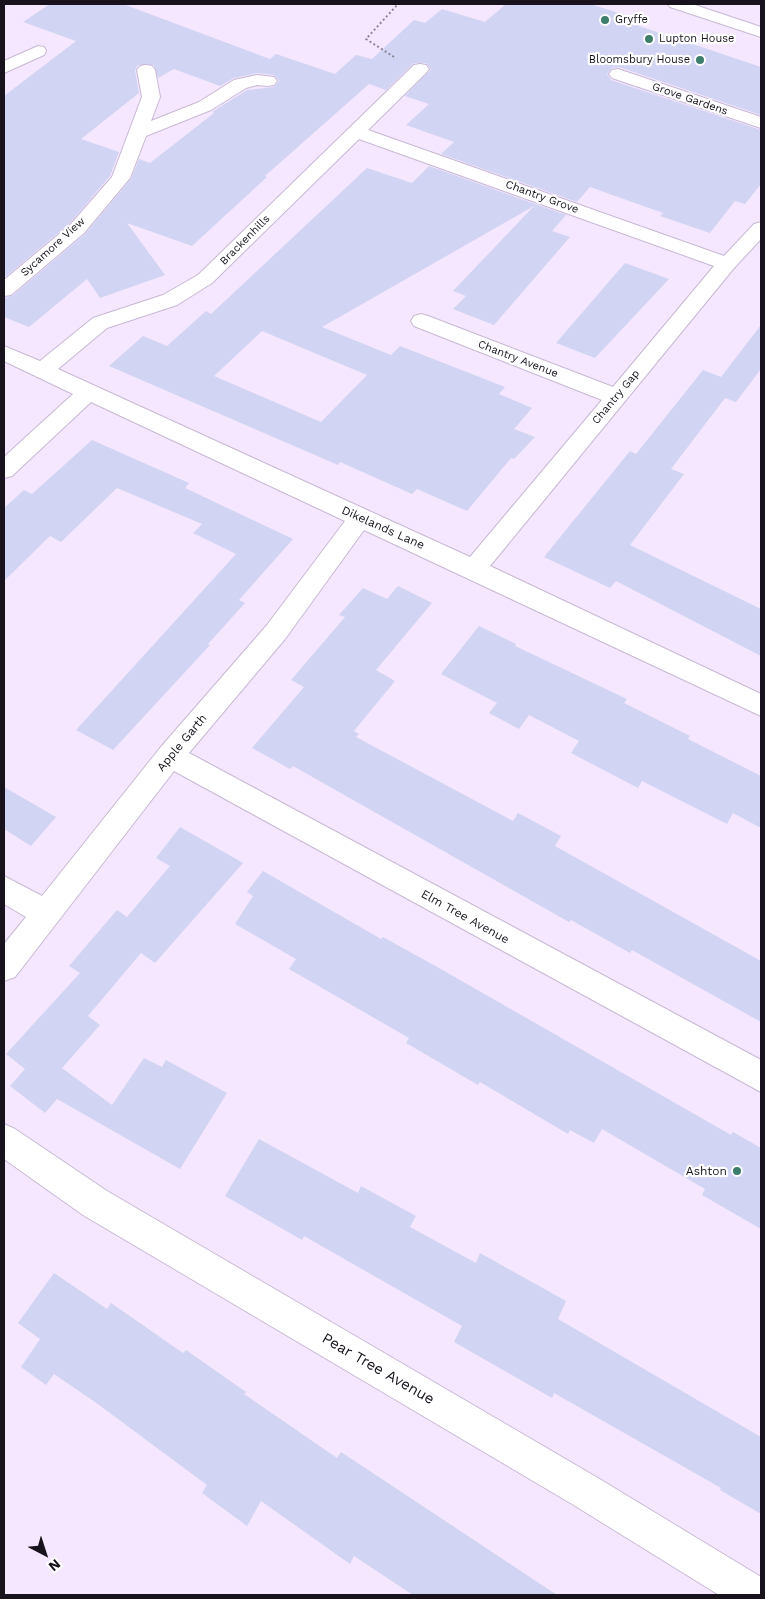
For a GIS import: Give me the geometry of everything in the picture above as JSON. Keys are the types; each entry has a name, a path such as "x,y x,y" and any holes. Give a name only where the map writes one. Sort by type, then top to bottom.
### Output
{"street":[{"path":"676,4 761,32"},
{"path":"4,68 38,51"},
{"name":"Brackenhills","path":"43,370 100,323 170,300 204,279 420,69"},
{"name":"Sycamore View","path":"4,290 77,229 121,178 151,97 146,70"},
{"name":"Grove Gardens","path":"618,74 761,123"},
{"path":"141,128 205,106 240,84 257,80 268,81"},
{"name":"Chantry Grove","path":"356,132 727,264"},
{"name":"Chantry Gap","path":"474,569 727,264 761,228"},
{"name":"Chantry Avenue","path":"421,321 616,397"},
{"name":"Dikelands Lane","path":"4,353 474,569 761,706"},
{"path":"4,470 89,392"},
{"name":"Apple Garth","path":"4,967 170,756 276,632 360,518"},
{"name":"Elm Tree Avenue","path":"170,756 761,1076"},
{"path":"4,889 47,914"},
{"name":"Pear Tree Avenue","path":"4,1140 95,1203 585,1491 754,1595"}],"path":[{"path":"398,4 367,35 366,39 400,60 420,69"}],"building":[{"path":"50,4 123,4 270,59 276,54 335,74 356,55 372,59 414,20 425,23 442,9 485,22 506,4 590,4 622,14 619,16 633,20 630,23 761,67 761,115 619,67 612,68 607,74 611,80 761,130 761,184 745,204 735,201 710,233 660,216 663,213 590,187 577,202 441,154 454,142 406,125 429,104 405,96 431,69 426,63 414,63 386,90 369,84 265,176 267,177 192,246 127,223 165,275 100,298 87,279 29,327 4,317 4,298 12,296 85,234 131,179 139,159 150,163 214,113 212,112 247,90 274,87 279,81 274,75 257,73 234,78 220,86 174,69 158,78 154,65 138,65 135,70 139,93 81,139 119,152 110,176 69,224 4,278 4,96 76,41 23,22"},
{"path":"429,166 566,215 552,231 570,237 494,325 453,309 466,296 453,291 534,206 322,327 391,355 400,346 505,387 499,394 532,408 514,429 535,437 514,459 511,458 467,511 417,489 412,494 340,462 338,465 109,366 143,336 167,346 206,311 211,314 367,168 412,183","holes":["262,331 367,375 321,422 214,376"]},
{"path":"625,263 669,279 595,358 556,343"},
{"path":"761,325 761,369 736,402 725,398 671,469 684,474 630,545 761,609 761,656 616,581 610,588 544,557 630,451 636,454 703,370 721,377"},
{"path":"92,440 189,483 185,488 293,539 239,600 245,603 208,644 210,645 113,750 76,730 236,554 193,533 202,524 117,488 61,542 50,536 4,581 4,508 24,490 32,494"},
{"path":"398,586 432,603 376,670 395,681 354,731 359,734 356,737 513,821 518,813 561,836 555,846 761,961 761,1022 632,950 630,953 571,920 569,922 293,766 290,769 252,748 304,687 291,680 345,617 339,615 363,588 387,599"},
{"path":"479,626 516,644 515,646 627,699 624,703 690,736 688,739 761,776 761,828 733,813 727,824 642,781 638,788 571,753 579,741 529,715 519,729 489,713 497,703 441,674"},
{"path":"4,787 56,817 31,846 4,829"},
{"path":"180,827 243,863 155,963 141,953 88,1016 100,1025 62,1068 112,1105 144,1058 162,1067 166,1060 227,1093 180,1169 57,1099 45,1113 10,1086 25,1069 6,1054 80,973 69,966 117,910 127,917 170,866 156,858"},
{"path":"263,871 381,939 383,937 439,968 731,1135 733,1132 761,1148 761,1229 702,1195 705,1189 602,1129 594,1143 570,1130 568,1134 480,1082 478,1085 406,1043 409,1038 289,969 296,959 235,924 253,896 247,892"},
{"path":"259,1139 358,1193 361,1186 416,1216 410,1227 476,1263 480,1253 566,1301 558,1319 761,1437 761,1514 720,1490 721,1488 554,1393 552,1398 454,1342 462,1326 304,1236 302,1240 225,1196"},
{"path":"54,1273 107,1309 111,1303 183,1353 186,1350 246,1392 244,1394 337,1458 341,1452 557,1595 413,1595 354,1556 350,1564 261,1501 247,1526 202,1493 207,1485 95,1402 54,1374 46,1385 21,1367 40,1339 18,1323"}],"place":[{"name":"Gryffe","path":"605,20"},
{"name":"Lupton House","path":"649,39"},
{"name":"Bloomsbury House","path":"700,60"},
{"name":"Ashton","path":"737,1171"}]}
